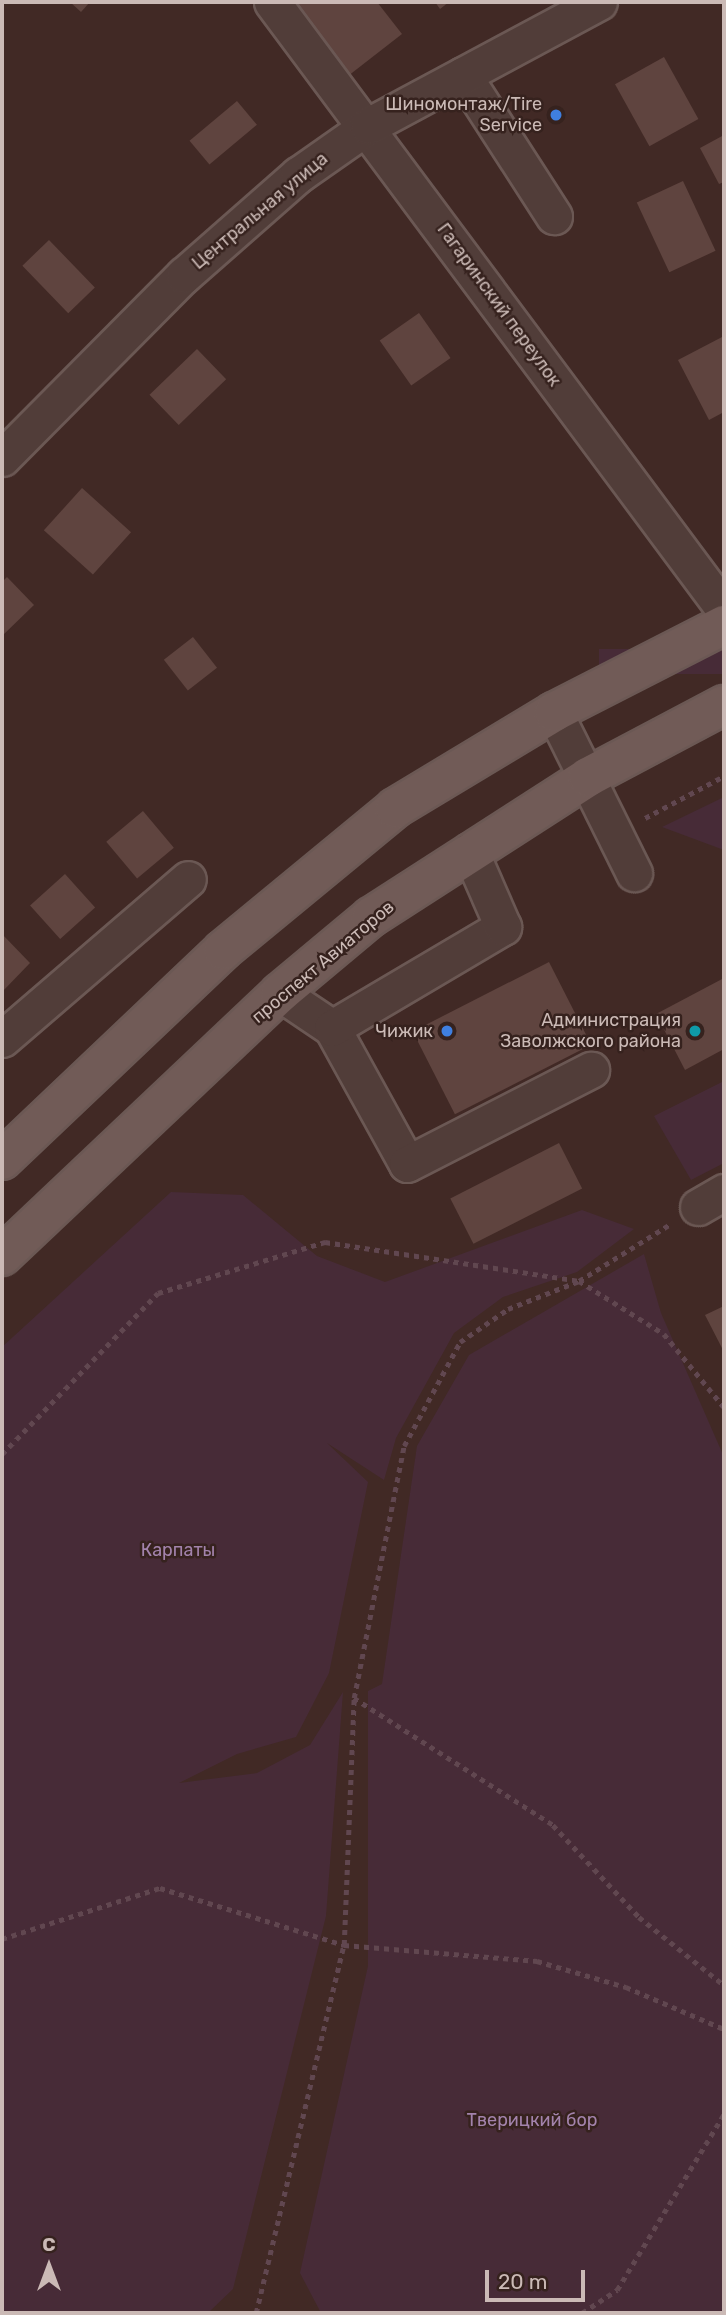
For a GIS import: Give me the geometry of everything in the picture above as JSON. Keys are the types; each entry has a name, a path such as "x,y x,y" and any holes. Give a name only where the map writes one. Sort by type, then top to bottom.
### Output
{"main road":[{"path":"2,1160 223,950 395,808 554,712 724,625"},
{"name":"проспект Авиаторов","path":"2,1256 280,993 371,917 470,850 588,777 724,705"}],"street":[{"name":"Гагаринский переулок","path":"272,2 368,126 724,609"},
{"name":"Центральная улица","path":"3,455 184,275 298,175 368,126 599,2"},
{"path":"463,75 554,216"},
{"path":"554,712 617,833 634,873"},
{"path":"332,1028 503,927 470,850"},
{"path":"2,1040 188,879"},
{"path":"280,993 332,1028 407,1164 591,1070"}],"path":[{"path":"617,833 724,776"},
{"path":"256,2313 344,1945 354,1698 404,1446 460,1342 508,1309 579,1281 711,1200"},
{"path":"2,1454 158,1293 325,1242 579,1281 664,1334 724,1406"},
{"path":"354,1698 553,1825 639,1917 724,1985"},
{"path":"2,1939 160,1888 344,1945 537,1961 626,1987 724,2029"},
{"path":"582,2313 617,2290 724,2114"}],"green space":[{"path":"599,649 724,649 724,674 599,674"},
{"path":"724,797 724,850 662,827"},
{"path":"724,1081 724,1163 691,1180 654,1116"},
{"name":"Карпаты","path":"171,1192 243,1195 317,1256 385,1282 582,1210 634,1229 577,1272 503,1297 454,1333 396,1438 384,1480 327,1443 368,1482 329,1673 296,1737 237,1754 179,1783 257,1773 310,1745 343,1692 326,1916 233,2289 208,2313 2,2313 2,1347"},
{"name":"Тверицкий бор","path":"644,1254 661,1313 724,1457 724,2313 321,2313 300,2273 368,1966 368,1691 382,1684 417,1446 469,1355"}],"building":[{"path":"70,2 90,2 81,12"},
{"path":"290,2 377,2 402,34 348,76"},
{"path":"435,2 449,2 440,9"},
{"path":"664,57 698,119 649,146 615,84"},
{"path":"237,101 257,125 209,165 190,141"},
{"path":"724,135 724,182 719,184 700,148"},
{"path":"683,181 716,251 669,272 637,203"},
{"path":"49,240 95,287 68,313 22,266"},
{"path":"419,313 451,358 411,386 380,341"},
{"path":"724,336 724,412 709,420 678,360"},
{"path":"197,349 226,379 179,425 150,395"},
{"path":"82,488 131,532 93,575 44,530"},
{"path":"7,577 34,605 2,636 2,582"},
{"path":"193,637 217,668 188,691 164,660"},
{"path":"143,811 174,848 137,879 106,842"},
{"path":"65,874 95,907 60,939 30,905"},
{"path":"2,934 30,963 2,992"},
{"path":"549,962 591,1045 455,1114 413,1031"},
{"name":"Администрация Заволжского района","path":"724,978 724,1049 685,1070 656,1014"},
{"path":"559,1143 582,1188 473,1244 450,1198"},
{"path":"724,1306 724,1352 705,1315"}],"place":[{"name":"Шиномонтаж/Tire Service","path":"556,115"},
{"name":"Чижик","path":"447,1031"},
{"name":"Администрация Заволжского района","path":"695,1031"}]}
